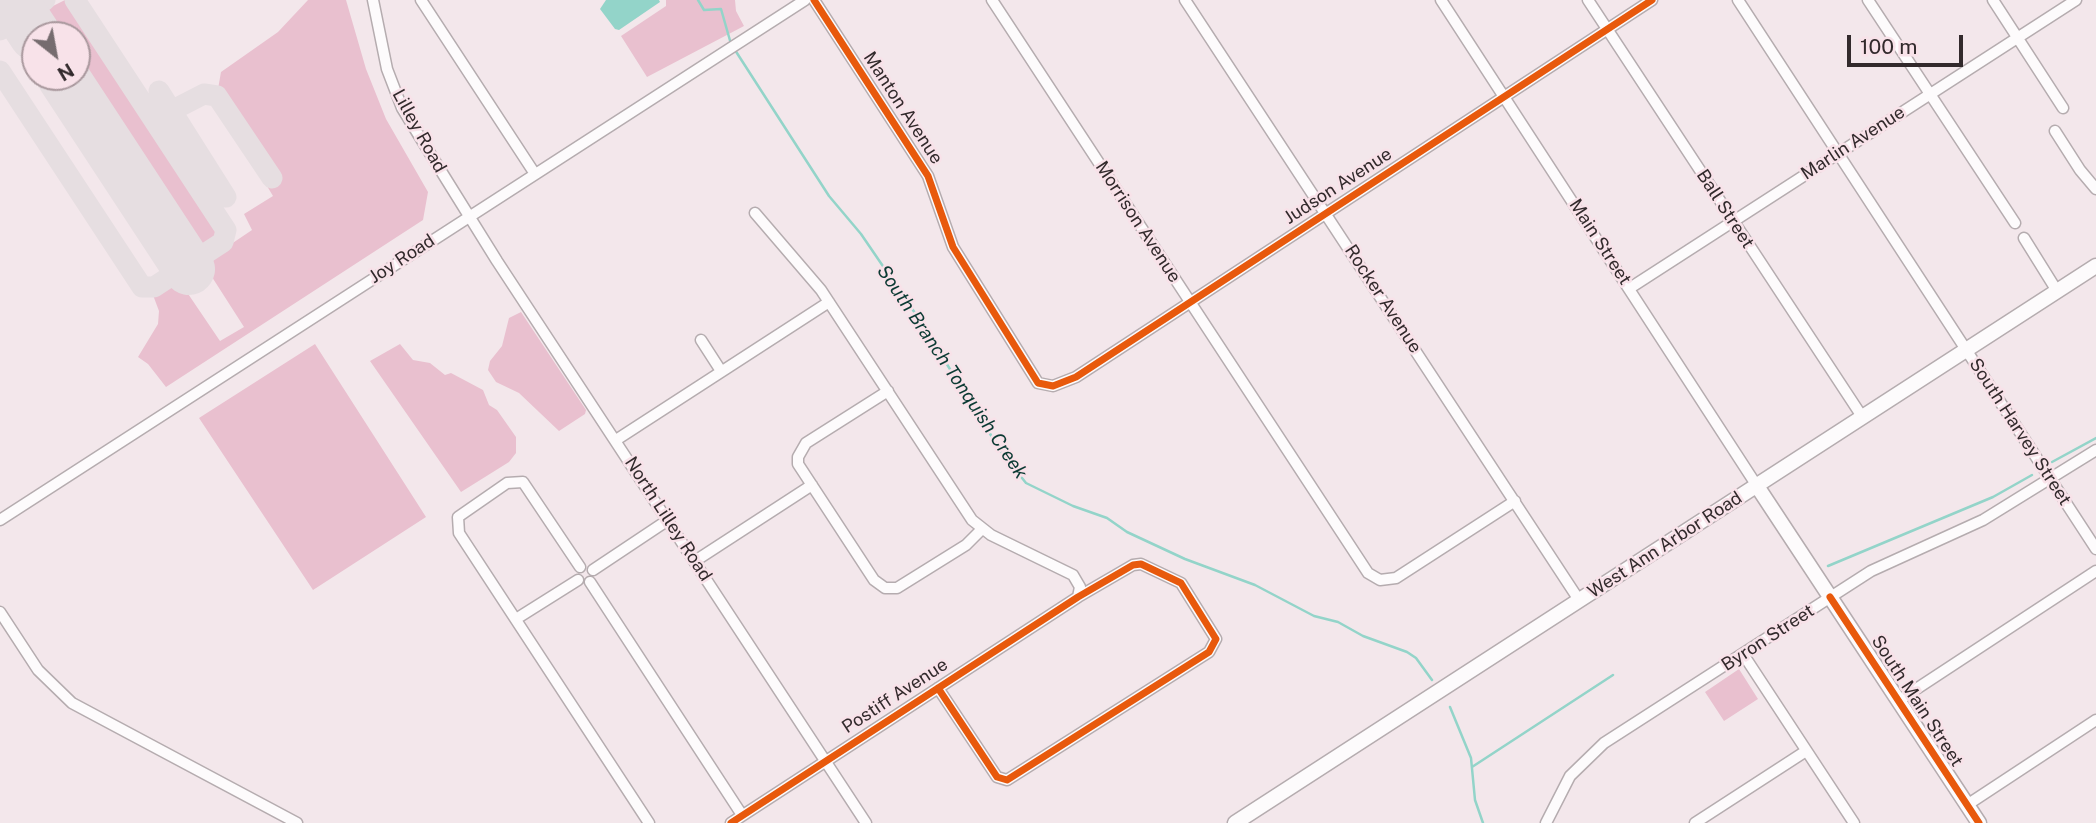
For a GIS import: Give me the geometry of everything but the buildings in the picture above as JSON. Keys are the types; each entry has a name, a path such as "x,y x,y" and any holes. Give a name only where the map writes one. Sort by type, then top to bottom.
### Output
{"main road":[{"name":"West Ann Arbor Road","path":"1235,823 2096,266"},
{"name":"South Main Street","path":"1757,486 1979,823"}],"street":[{"name":"Lilley Road","path":"373,0 381,49 399,101 468,216"},
{"path":"421,0 535,174"},
{"name":"Joy Road","path":"0,520 805,0"},
{"name":"Manton Avenue","path":"814,0 928,176 953,247 1038,383"},
{"name":"Morrison Avenue","path":"992,0 1365,568 1380,580 1396,578 1515,500"},
{"name":"Rocker Avenue","path":"1185,0 1579,600"},
{"name":"Main Street","path":"1441,0 1757,486"},
{"name":"Ball Street","path":"1588,0 1863,418"},
{"name":"Judson Avenue","path":"1038,383 1053,386 1066,383 1652,0"},
{"name":"South Harvey Street","path":"1738,0 2096,549"},
{"path":"1868,0 2015,223"},
{"path":"1993,0 2063,108"},
{"name":"Marlin Avenue","path":"1630,288 2076,0"},
{"path":"2055,131 2096,189"},
{"path":"755,213 813,279 982,529 1073,575 1080,587 1078,597"},
{"name":"North Lilley Road","path":"468,216 866,823"},
{"path":"2024,238 2057,291"},
{"path":"616,440 829,302"},
{"path":"701,340 721,371"},
{"path":"888,391 801,448 798,464 874,580 885,588 897,588 966,545 982,529"},
{"name":"Byron Street","path":"1546,823 1570,776 1595,750 1885,564 1983,520 2096,450"},
{"path":"580,568 523,482 507,483 465,510 456,521 459,533 649,823"},
{"path":"695,561 812,485"},
{"path":"578,580 585,583 668,520"},
{"name":"Postiff Avenue","path":"731,823 825,761 1078,597 1133,565 1142,564 1185,587 1216,644 1209,652 1007,780 997,777 938,688"},
{"path":"578,580 577,572 586,566 742,816"},
{"path":"1898,701 2096,571"},
{"path":"516,619 578,580"},
{"path":"0,612 38,670 72,703 297,823"},
{"path":"1743,654 1854,823"},
{"path":"1967,805 2096,720"},
{"path":"1695,823 1807,751"}],"shaded area":[{"path":"65,0 83,21 44,21 42,14"},
{"path":"308,0 346,0 366,69 386,119 428,192 423,220 166,387 148,364 138,357 158,324 159,311 153,295 178,279 220,341 244,327 203,263 252,230 244,214 273,196 267,186 278,178 218,89 221,72 278,32"},
{"path":"606,0 660,2 619,30 615,29 600,9"},
{"path":"666,0 735,0 736,11 744,26 647,77 621,36 666,6"},
{"path":"91,33 214,222 218,234 209,244 199,249 191,245 90,91"},
{"path":"521,312 586,410 585,414 559,431 519,393 496,382 488,370 490,361 502,346 509,318"},
{"path":"315,344 426,517 313,590 199,418"},
{"path":"400,344 413,360 430,363 445,375 451,373 483,390 489,405 497,410 516,437 516,453 509,462 461,492 370,361"},
{"path":"1739,669 1758,699 1724,721 1705,692"}],"waterway":[{"name":"South Branch Tonquish Creek","path":"698,0 704,10 721,9 731,44"},
{"name":"South Branch Tonquish Creek","path":"735,50 829,196 861,234 917,316 1002,453 1026,483 1073,506 1107,518 1127,532 1185,559 1255,585 1314,616 1338,622 1363,636 1407,652 1416,658 1432,680"},
{"name":"South Branch Tonquish Creek","path":"2052,462 2096,438"},
{"name":"South Branch Tonquish Creek","path":"1828,566 1993,497 2032,475"},
{"name":"South Branch Tonquish Creek","path":"1472,767 1613,675"},
{"name":"South Branch Tonquish Creek","path":"1450,707 1471,758 1475,800 1483,823"}],"taxiway":[{"path":"0,30 45,0"},
{"path":"0,71 142,287 154,287 223,242 226,230 75,0"},
{"path":"159,91 226,197"},
{"path":"171,111 204,94 217,96 272,178"}],"runway":[{"path":"12,0 26,21"},
{"path":"72,91 189,269"}],"cycle path":[{"path":"814,0 928,176 953,247 1038,383 1053,386 1076,377 1652,0"},
{"path":"731,823 1078,597 1133,565 1141,564 1181,583 1216,639 1209,652 1007,780 997,777 938,688"},
{"path":"1830,597 1979,823"}]}
